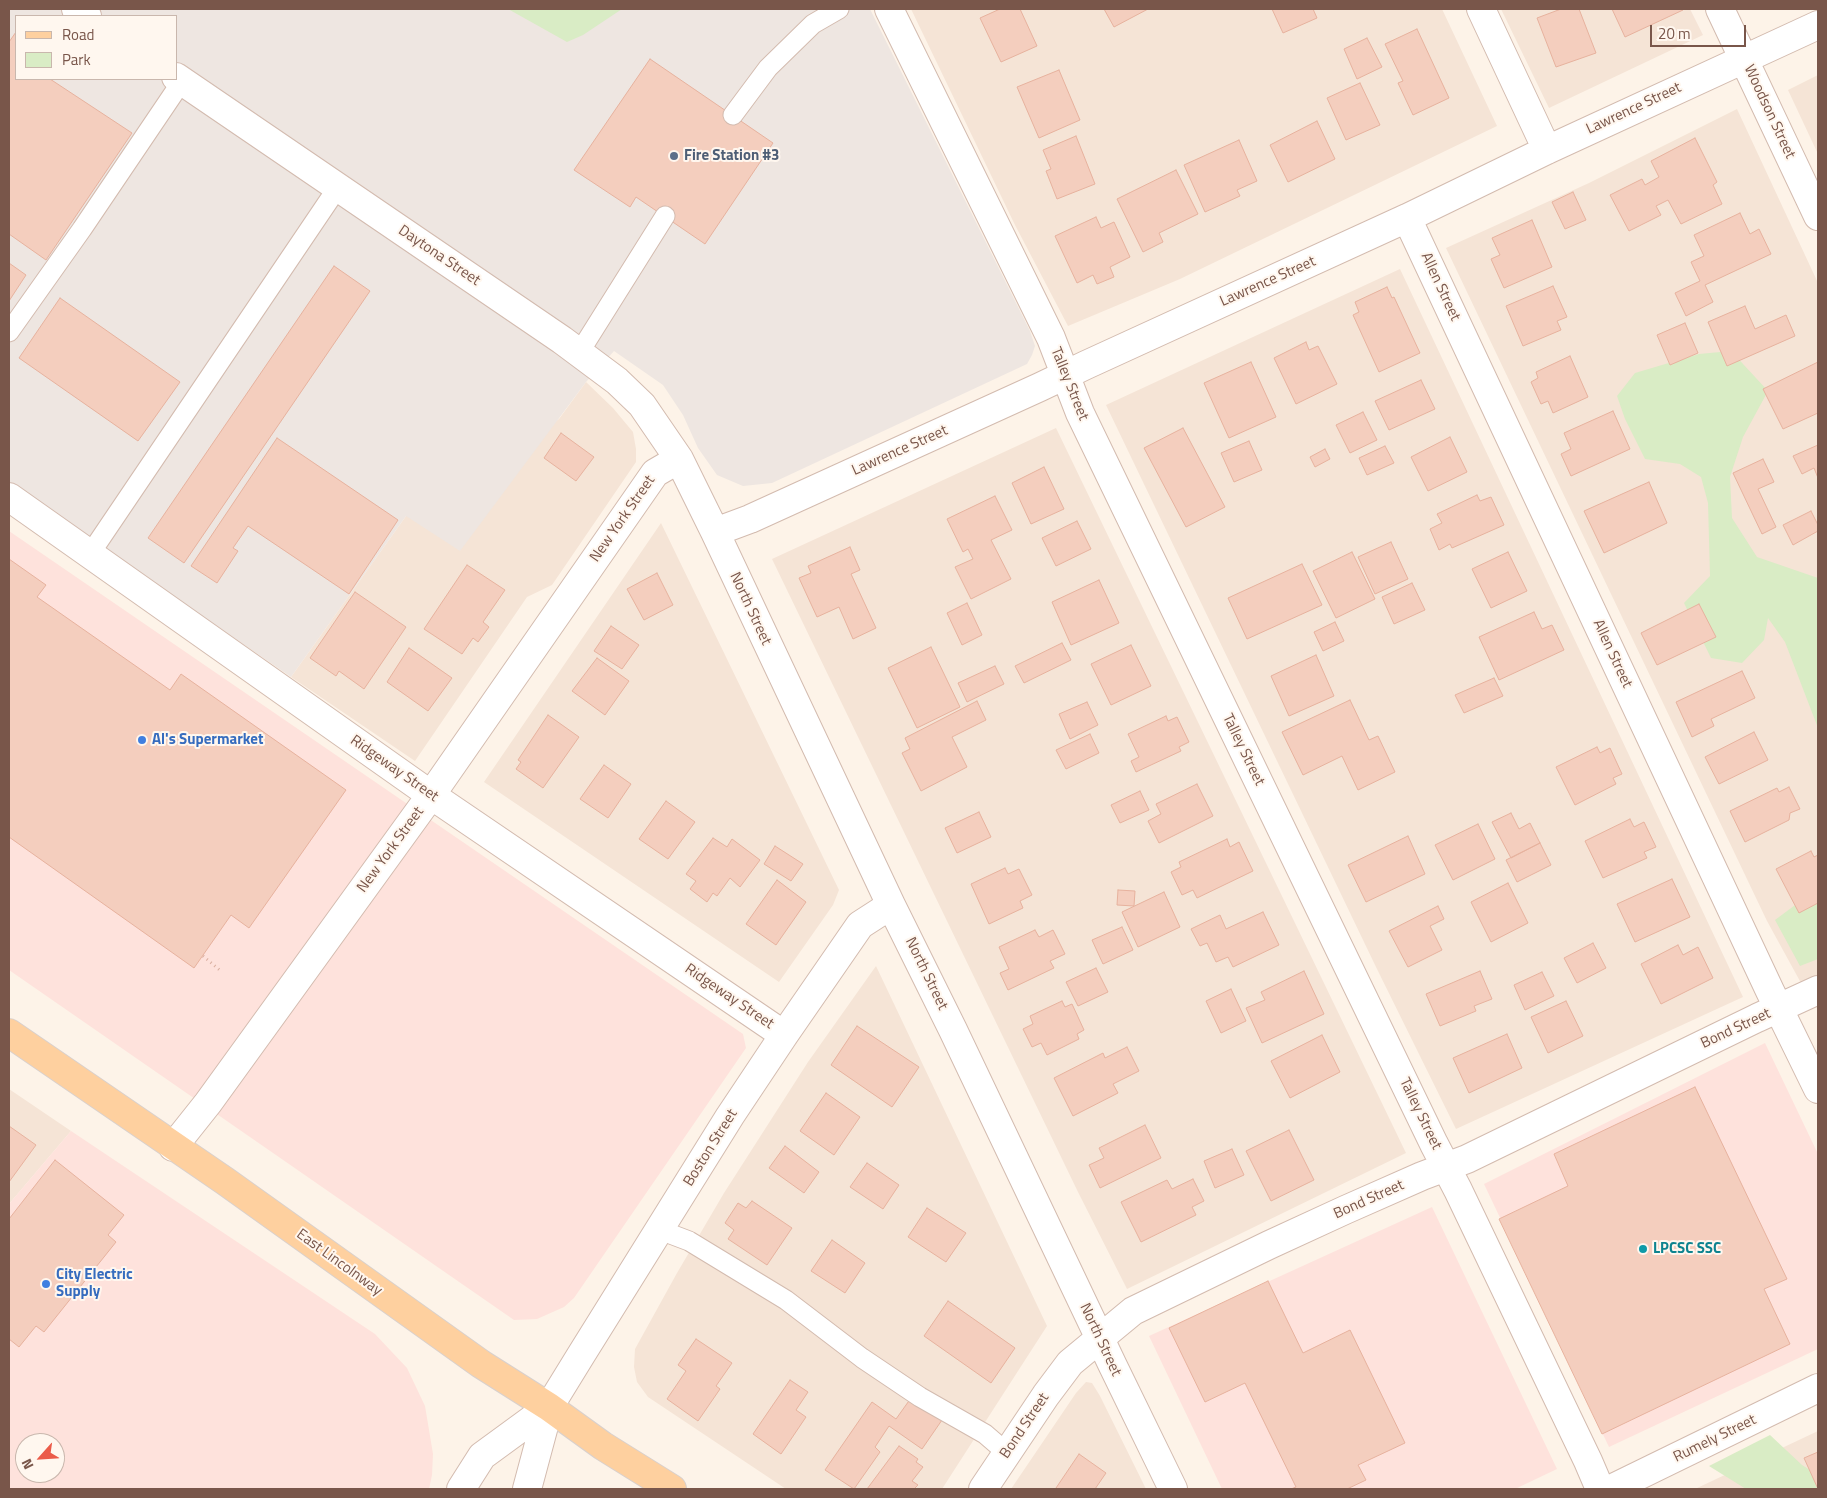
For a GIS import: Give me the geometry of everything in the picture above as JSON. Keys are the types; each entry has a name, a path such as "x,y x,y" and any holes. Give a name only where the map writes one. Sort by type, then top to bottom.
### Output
{"main road":[{"name":"East Lincolnway","path":"9,1033 225,1181 481,1364 549,1407 603,1446 672,1489"}],"street":[{"name":"Talley Street","path":"889,9 1051,338 1080,413 1584,1452 1600,1489"},
{"path":"1481,9 1547,150"},
{"name":"Woodson Street","path":"1720,9 1818,216"},
{"name":"Lawrence Street","path":"715,532 750,519 1407,218 1547,150 1818,25"},
{"name":"Daytona Street","path":"179,79 617,381 642,405 679,459"},
{"name":"Allen Street","path":"1407,218 1779,1009 1818,1088"},
{"name":"North Street","path":"679,459 891,905 1174,1489"},
{"name":"New York Street","path":"172,1146 208,1104 431,795 655,473 679,459"},
{"name":"Ridgeway Street","path":"9,497 431,795 784,1035"},
{"name":"Boston Street","path":"527,1489 549,1407 730,1116 860,925 891,905"},
{"name":"Bond Street","path":"983,1489 1070,1363 1099,1337 1133,1311 1336,1214 1467,1159 1818,990"},
{"name":"Rumely Street","path":"1611,1489 1818,1388"},
{"name":"Boston Street","path":"461,1489 482,1456 549,1407"}],"lane":[{"path":"733,115 768,68 813,24 838,9"},
{"path":"9,332 82,229 179,79"},
{"path":"90,554 338,188"},
{"path":"579,353 665,216"},
{"path":"660,1230 689,1241 786,1300 862,1358 920,1397 985,1434 1007,1453"}],"path":[{"path":"203,956 222,972"}],"shaded area":[{"path":"9,9 870,9 1030,331 1035,346 1027,364 772,483 743,486 717,475 698,448 683,415 663,385 614,351 586,382 460,551 406,516 291,677 9,483"},
{"path":"911,9 1442,9 1497,126 1180,279 1068,326 1015,225"},
{"path":"1501,9 1690,9 1703,35 1549,108"},
{"path":"1818,75 1818,154 1788,90"},
{"path":"1737,109 1818,283 1818,975 1801,983 1767,921 1446,248 1589,183"},
{"path":"1400,269 1743,997 1456,1129 1376,967 1106,405"},
{"path":"586,382 613,408 633,432 636,462 552,585 527,597 415,761 291,677 406,516 559,419"},
{"path":"1056,428 1406,1153 1127,1289 1078,1192 772,559"},
{"path":"661,523 839,890 833,905 779,982 484,782"},
{"path":"9,531 743,1034 746,1048 574,1298 564,1307 537,1319 514,1320 9,970"},
{"path":"876,966 1047,1326 942,1489 786,1489 648,1397 637,1382 634,1367 635,1349 724,1193 808,1062"},
{"name":"LPCSC SSC","path":"1765,1043 1818,1154 1818,1349 1609,1447 1484,1184"},
{"path":"9,1089 71,1131 9,1204"},
{"path":"71,1131 375,1334 407,1368 425,1406 433,1454 429,1489 9,1489 9,1204"},
{"path":"1432,1207 1557,1469 1515,1489 1222,1489 1149,1336"},
{"path":"1086,1382 1092,1383 1100,1396 1146,1489 1011,1489 1076,1393"},
{"path":"1818,1431 1818,1489 1695,1489"}],"green space":[{"path":"508,9 622,9 583,35 567,42"},
{"path":"1731,351 1768,391 1743,437 1730,477 1732,518 1757,557 1818,578 1818,728 1785,642 1768,618 1764,640 1742,663 1711,658 1684,603 1710,576 1708,503 1701,477 1680,464 1645,459 1625,419 1617,396 1635,373 1699,354"},
{"path":"1818,888 1818,959 1800,966 1775,920"},
{"path":"1770,1435 1802,1465 1818,1475 1818,1489 1746,1489 1709,1466"}],"building":[{"path":"1000,9 1020,9 1037,46 1001,62 980,18"},
{"path":"1104,9 1148,9 1114,27"},
{"path":"1272,9 1313,9 1317,18 1283,33"},
{"path":"1561,9 1579,9 1596,53 1556,67 1537,18"},
{"path":"1612,9 1682,9 1683,10 1625,37"},
{"path":"1417,29 1449,98 1413,115 1398,83 1403,81 1385,44"},
{"path":"15,33 15,80 52,80 132,133 46,260 9,234 9,42"},
{"path":"1367,38 1382,67 1357,79 1344,49"},
{"name":"Fire Station #3","path":"650,59 773,143 705,244 636,197 630,207 574,170"},
{"path":"1059,70 1080,120 1039,138 1017,87"},
{"path":"1360,83 1380,125 1346,140 1327,98"},
{"path":"1317,121 1335,159 1288,182 1270,145"},
{"path":"1076,136 1095,184 1057,199 1046,171 1051,169 1043,150"},
{"path":"1695,138 1717,182 1713,185 1722,204 1681,224 1668,200 1656,206 1661,215 1629,231 1610,195 1642,179 1645,185 1659,177 1651,161"},
{"path":"1239,140 1257,181 1237,190 1240,196 1205,212 1184,165"},
{"path":"1176,170 1198,214 1159,233 1163,242 1143,252 1117,199"},
{"path":"1573,192 1586,220 1565,229 1552,202"},
{"path":"1740,213 1750,234 1759,229 1771,254 1705,285 1713,302 1686,316 1675,293 1700,281 1691,262 1704,256 1694,235"},
{"path":"1096,217 1101,228 1114,222 1130,257 1110,267 1114,277 1097,284 1093,275 1077,283 1055,236"},
{"path":"1532,220 1552,267 1504,288 1491,259 1500,255 1492,238"},
{"path":"9,263 26,275 9,301"},
{"path":"334,266 370,291 184,563 148,538"},
{"path":"1553,286 1567,317 1557,321 1561,330 1523,346 1506,306"},
{"path":"1387,287 1392,298 1394,297 1420,353 1379,372 1353,315 1359,312 1355,302"},
{"path":"60,298 180,382 138,441 19,358"},
{"path":"1745,306 1755,329 1786,315 1795,336 1727,366 1708,322"},
{"path":"1685,323 1698,353 1670,365 1657,335"},
{"path":"1306,342 1309,350 1318,346 1337,384 1296,404 1274,358"},
{"path":"1570,356 1588,397 1553,413 1548,401 1541,404 1531,382 1538,378 1536,372"},
{"path":"1251,362 1276,417 1229,438 1204,383"},
{"path":"1818,362 1818,413 1783,429 1763,389"},
{"path":"1421,380 1435,409 1389,430 1375,401"},
{"path":"1613,411 1630,449 1571,476 1561,454 1571,449 1564,433"},
{"path":"1363,412 1377,440 1350,453 1336,425"},
{"path":"1183,428 1225,507 1186,527 1144,448"},
{"path":"561,433 594,457 576,481 544,458"},
{"path":"1450,437 1467,472 1428,491 1411,457"},
{"path":"277,438 398,520 349,594 248,526 233,548 238,551 217,583 191,566"},
{"path":"1249,441 1262,470 1234,482 1221,453"},
{"path":"1818,445 1818,478 1814,468 1802,474 1793,456"},
{"path":"1385,446 1394,463 1367,475 1359,458"},
{"path":"1325,449 1330,459 1315,467 1310,457"},
{"path":"1763,459 1774,482 1758,489 1776,527 1762,534 1733,473"},
{"path":"1044,467 1064,509 1031,524 1012,483"},
{"path":"1649,482 1667,523 1604,553 1584,511"},
{"path":"1477,495 1480,501 1491,497 1504,525 1452,548 1450,544 1439,550 1430,529 1442,523 1437,514"},
{"path":"995,496 1012,530 991,540 1011,579 971,599 955,567 973,559 968,549 963,552 947,519"},
{"path":"1811,511 1818,525 1818,531 1793,545 1783,525"},
{"path":"1077,521 1091,549 1056,566 1042,538"},
{"path":"1391,542 1408,579 1375,594 1358,557"},
{"path":"850,547 860,570 851,574 876,628 853,639 839,607 817,617 799,578 811,573 808,566"},
{"path":"1352,552 1375,599 1336,618 1313,571"},
{"path":"1508,552 1527,591 1491,608 1472,569"},
{"name":"Al's Supermarket","path":"9,559 46,585 37,597 170,690 181,674 346,790 249,928 231,915 194,968 9,837"},
{"path":"1302,564 1322,605 1247,639 1228,598"},
{"path":"467,565 505,590 483,622 489,627 478,642 473,638 462,654 424,629"},
{"path":"657,573 673,605 644,620 627,589"},
{"path":"1099,580 1119,623 1071,645 1052,602"},
{"path":"1412,583 1425,610 1394,624 1382,597"},
{"path":"355,592 406,627 364,689 339,671 336,676 310,658"},
{"path":"967,603 982,635 962,645 947,613"},
{"path":"1699,604 1716,637 1657,665 1641,633"},
{"path":"1534,612 1542,629 1552,625 1564,650 1499,680 1479,637"},
{"path":"1335,622 1344,641 1323,651 1314,632"},
{"path":"611,626 639,645 622,669 594,651"},
{"path":"1062,643 1071,660 1024,683 1015,666"},
{"path":"1131,645 1151,686 1111,705 1091,664"},
{"path":"931,647 960,707 917,728 888,668"},
{"path":"409,648 452,678 428,711 387,682"},
{"path":"1316,655 1334,696 1289,716 1271,676"},
{"path":"597,658 629,681 605,715 572,691"},
{"path":"995,666 1004,684 967,702 958,683"},
{"path":"1742,671 1755,698 1711,719 1714,726 1692,737 1676,702"},
{"path":"1494,678 1503,696 1464,713 1455,695"},
{"path":"1350,700 1369,740 1378,736 1395,772 1358,790 1342,756 1303,775 1282,732"},
{"path":"977,701 986,720 952,737 967,767 921,791 902,753 910,749 905,738"},
{"path":"1087,702 1098,725 1070,739 1059,714"},
{"path":"548,715 579,737 543,788 516,769 521,762 518,760"},
{"path":"1166,716 1168,721 1177,717 1189,742 1179,747 1181,751 1136,772 1131,761 1139,757 1128,734"},
{"path":"1754,732 1768,760 1719,784 1705,757"},
{"path":"1090,734 1099,753 1066,769 1056,750"},
{"path":"1597,747 1600,753 1610,748 1622,774 1613,778 1616,784 1575,805 1556,767"},
{"path":"604,765 631,784 608,818 580,799"},
{"path":"1197,784 1213,816 1159,843 1148,821 1161,814 1156,804"},
{"path":"1789,787 1800,809 1790,813 1789,820 1745,842 1730,811 1777,788 1779,792"},
{"path":"1140,791 1149,810 1120,823 1111,805"},
{"path":"666,801 695,822 668,859 639,839"},
{"path":"979,812 991,837 957,853 945,828"},
{"path":"1511,813 1519,829 1530,823 1540,843 1511,858 1492,822"},
{"path":"1630,819 1634,827 1644,822 1656,847 1644,852 1647,858 1603,878 1585,841"},
{"path":"1478,824 1495,859 1453,880 1435,845"},
{"path":"1408,836 1425,874 1366,902 1348,865"},
{"path":"713,838 727,847 732,839 760,860 740,887 730,878 717,896 713,893 707,902 690,889 696,881 686,874"},
{"path":"1227,839 1230,847 1239,842 1253,871 1197,898 1193,890 1182,895 1171,872 1181,867 1179,862"},
{"path":"1540,843 1551,865 1517,882 1506,860"},
{"path":"775,846 803,864 791,881 764,864"},
{"path":"1811,851 1814,857 1818,855 1818,903 1799,913 1776,869"},
{"path":"1005,868 1008,874 1019,869 1032,895 1020,901 1023,908 989,924 971,884"},
{"path":"1672,879 1690,917 1635,942 1617,904"},
{"path":"777,880 806,902 776,945 746,924"},
{"path":"1508,883 1528,923 1491,942 1471,902"},
{"path":"1118,890 1135,891 1134,906 1117,905"},
{"path":"1164,892 1180,927 1138,947 1122,912"},
{"path":"1438,906 1444,919 1430,926 1442,950 1408,967 1389,931"},
{"path":"1263,912 1279,945 1233,967 1228,957 1216,962 1207,943 1200,946 1191,929 1220,915 1226,929"},
{"path":"1122,927 1133,950 1103,964 1092,940"},
{"path":"1035,930 1039,937 1053,930 1065,954 1050,961 1054,968 1008,990 1000,973 1009,969 999,947"},
{"path":"1593,943 1606,968 1577,983 1564,958"},
{"path":"1678,945 1683,955 1698,947 1713,978 1661,1004 1641,964"},
{"path":"1096,968 1108,992 1078,1006 1066,982"},
{"path":"1304,971 1324,1014 1262,1043 1246,1008 1265,1000 1261,992"},
{"path":"1480,971 1492,999 1474,1006 1476,1011 1440,1026 1426,994"},
{"path":"1542,972 1554,996 1525,1010 1514,985"},
{"path":"1231,989 1246,1021 1221,1033 1206,1001"},
{"path":"1062,1001 1065,1007 1072,1004 1084,1030 1077,1034 1079,1039 1047,1055 1041,1043 1032,1047 1023,1029 1033,1024 1030,1016"},
{"path":"1566,1001 1583,1036 1548,1053 1531,1017"},
{"path":"857,1026 919,1067 892,1107 831,1065"},
{"path":"1507,1034 1522,1068 1469,1093 1453,1058"},
{"path":"1322,1035 1340,1072 1290,1098 1271,1061"},
{"path":"1127,1047 1139,1071 1113,1084 1118,1093 1073,1116 1054,1078 1103,1053 1105,1058"},
{"name":"LPCSC SSC","path":"1695,1087 1787,1279 1764,1289 1790,1344 1602,1434 1499,1219 1568,1186 1554,1154"},
{"path":"826,1093 860,1117 834,1155 800,1131"},
{"path":"1145,1125 1161,1158 1100,1188 1089,1165 1104,1158 1099,1148"},
{"path":"9,1126 36,1145 9,1182"},
{"path":"1289,1130 1314,1180 1271,1201 1246,1151"},
{"path":"785,1146 819,1172 804,1193 769,1168"},
{"path":"1232,1149 1244,1175 1215,1188 1204,1161"},
{"name":"City Electric Supply","path":"55,1160 124,1215 108,1235 116,1242 44,1332 36,1326 19,1347 9,1339 9,1219"},
{"path":"867,1163 899,1185 883,1209 850,1187"},
{"path":"1193,1179 1204,1201 1192,1207 1196,1215 1141,1242 1121,1202 1167,1180 1172,1189"},
{"path":"752,1201 792,1228 767,1265 728,1239 734,1230 725,1223 738,1203 746,1208"},
{"path":"927,1208 966,1233 946,1262 908,1237"},
{"path":"832,1240 865,1263 845,1293 811,1271"},
{"path":"1268,1281 1303,1353 1350,1330 1405,1443 1358,1465 1366,1480 1347,1489 1291,1489 1296,1487 1245,1383 1205,1402 1169,1328"},
{"path":"948,1301 1015,1348 991,1383 924,1336"},
{"path":"696,1339 732,1363 716,1386 720,1389 698,1421 667,1399 686,1371 678,1365"},
{"path":"790,1380 808,1392 796,1410 806,1417 781,1454 753,1434"},
{"path":"911,1398 942,1420 922,1449 889,1426 875,1447 880,1452 854,1489 825,1470 872,1402 896,1419"},
{"path":"899,1446 918,1459 916,1462 923,1467 912,1481 918,1485 914,1489 867,1489"},
{"path":"1818,1452 1818,1489 1804,1458"},
{"path":"1079,1454 1106,1473 1095,1489 1056,1488"}],"place":[{"name":"Fire Station #3","path":"674,156"},
{"name":"Al's Supermarket","path":"142,740"},
{"name":"LPCSC SSC","path":"1643,1249"},
{"name":"City Electric Supply","path":"46,1284"}]}
